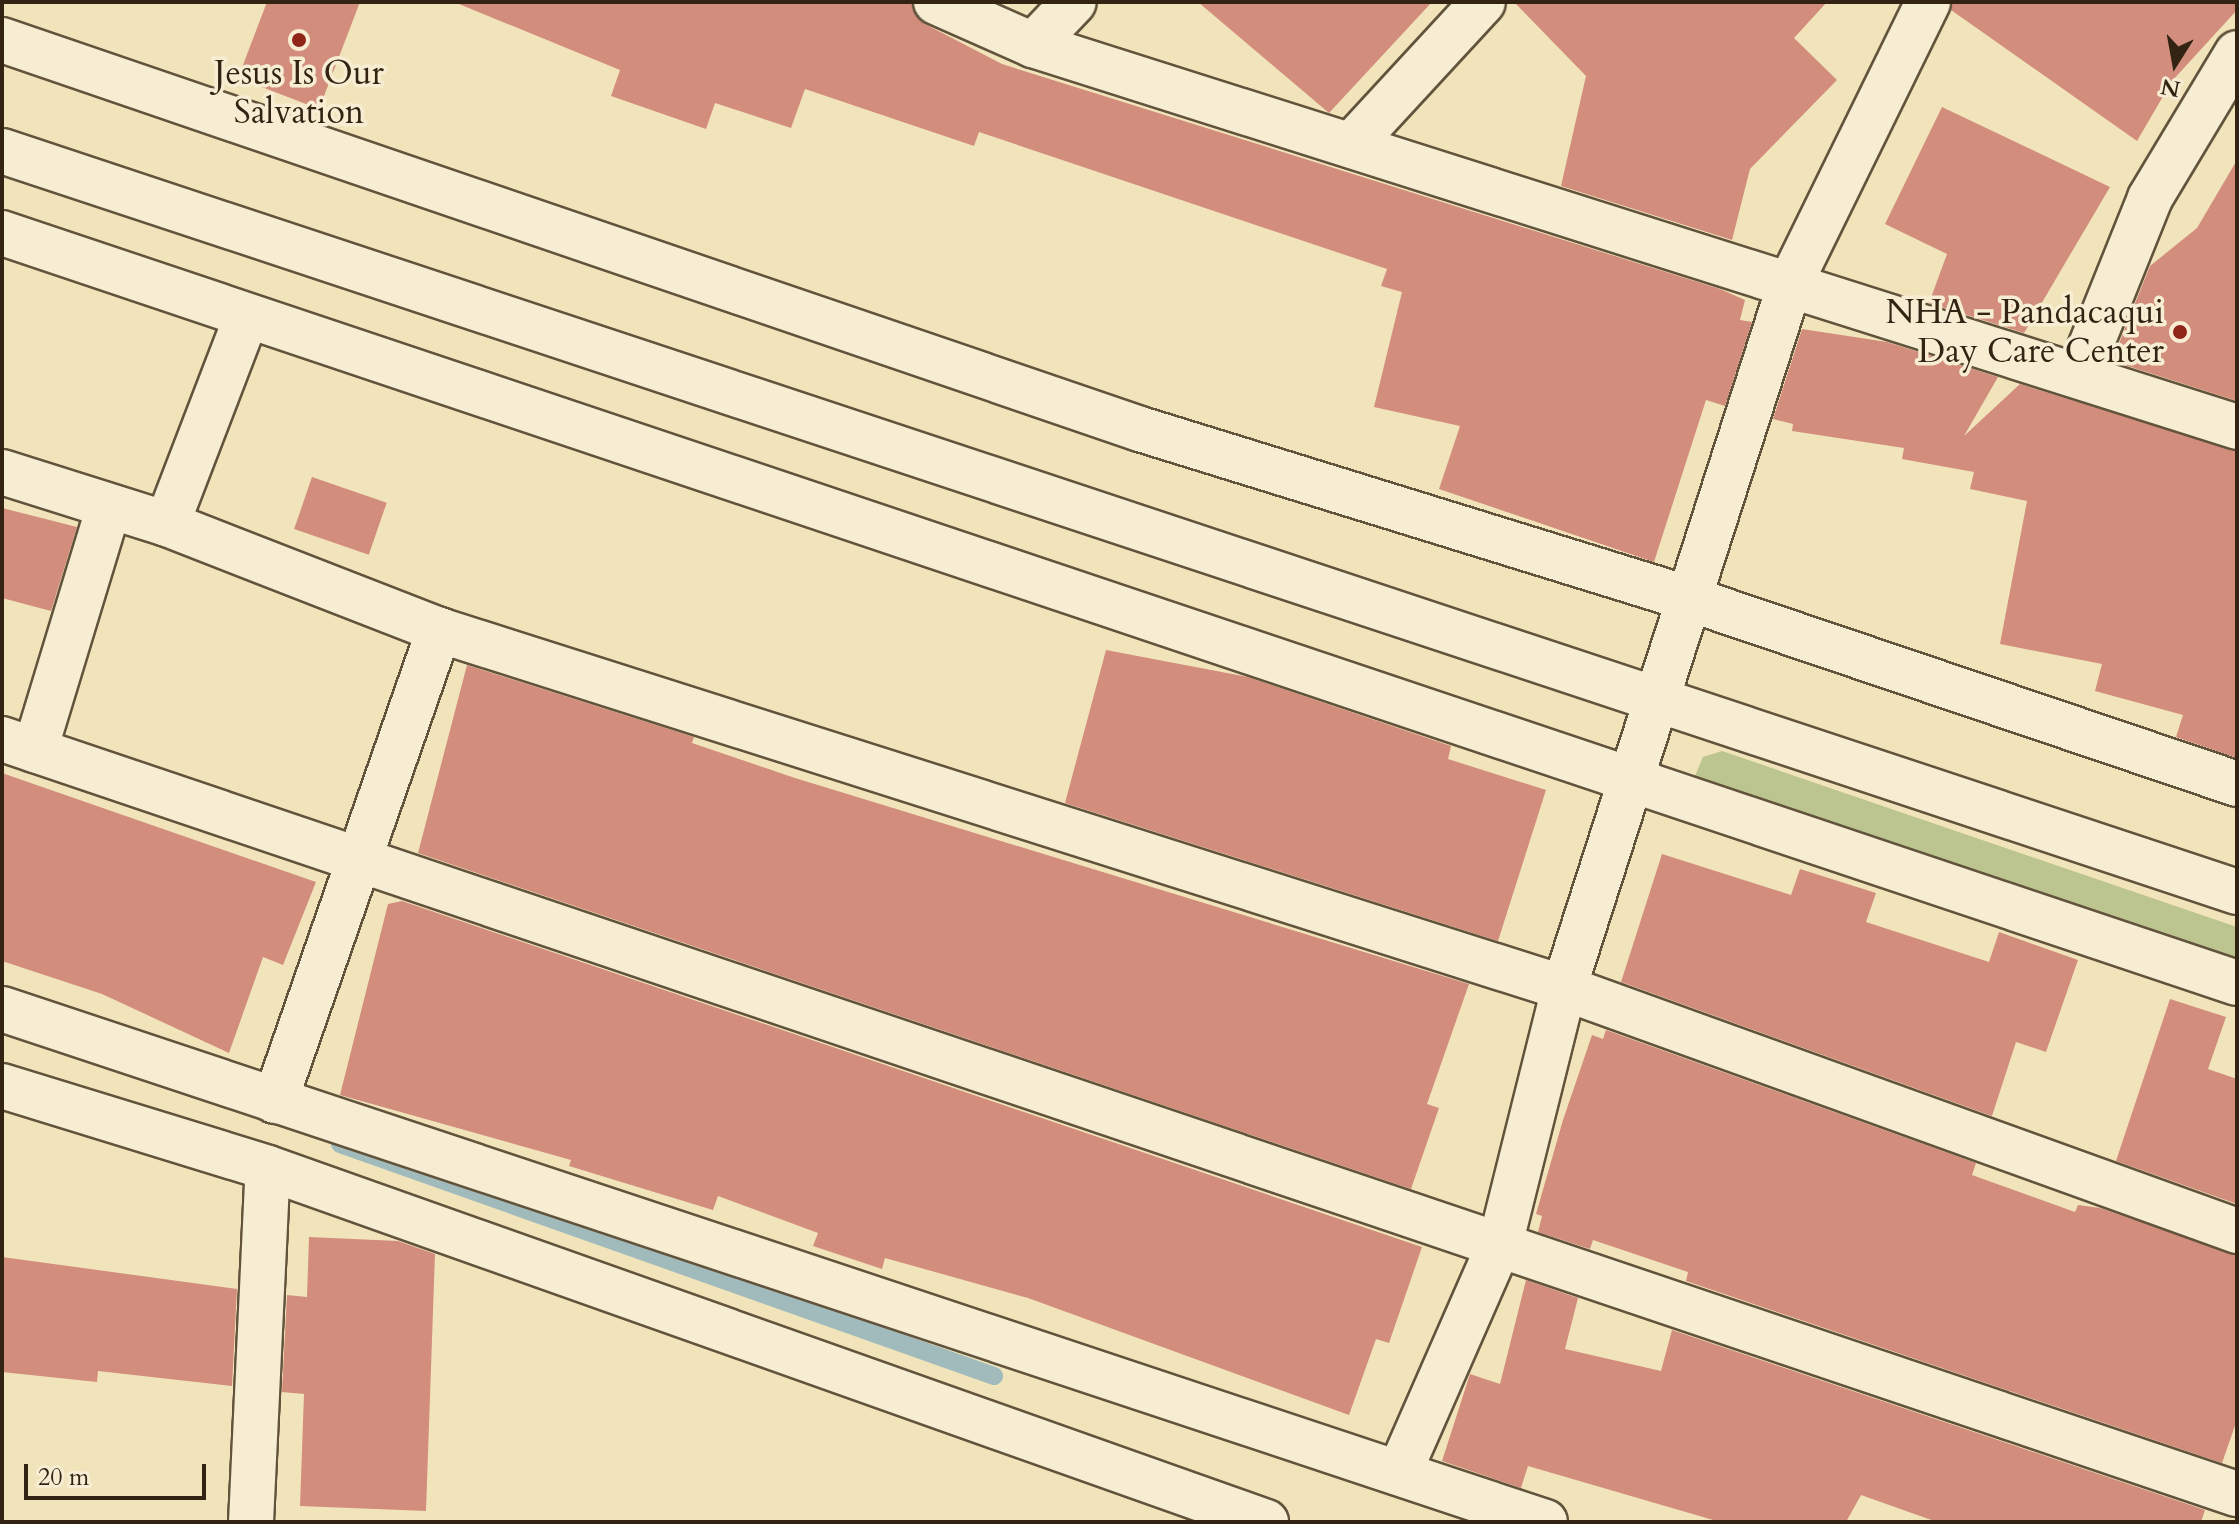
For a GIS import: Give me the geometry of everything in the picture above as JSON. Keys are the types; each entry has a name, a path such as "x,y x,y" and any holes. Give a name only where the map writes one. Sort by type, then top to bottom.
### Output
{"street":[{"path":"936,2 1033,45 1354,142 2237,427"},
{"path":"1033,45 1074,2"},
{"path":"1354,142 1483,2"},
{"path":"1399,1473 1501,1241 1564,988 1629,775 1659,697 1687,598 1790,284 1928,2"},
{"path":"2,40 1140,429 1687,598 2237,784"},
{"path":"2079,375 2150,198 2237,53"},
{"path":"2,151 1659,697 2237,892"},
{"path":"2,233 246,318 1629,775 2237,983"},
{"path":"167,524 246,318"},
{"path":"2,472 167,524 439,630 1564,988 2237,1231"},
{"path":"109,507 18,745 365,856 2237,1494"},
{"path":"275,1101 365,856 439,630"},
{"path":"2,1009 1545,1522"},
{"path":"2,1086 268,1168 1266,1522"},
{"path":"251,1522 268,1168"}],"green space":[{"path":"1722,751 2237,927 2237,971 1692,783 1703,757"}],"building":[{"name":"Jesus Is Our Salvation","path":"267,2 360,2 319,109 238,78"},
{"path":"454,2 911,2 925,24 1002,64 1720,289 1745,300 1740,320 1752,322 1725,406 1706,400 1654,562 1439,489 1460,426 1374,407 1402,292 1381,286 1387,269 979,132 974,146 805,89 791,128 715,103 706,129 611,96 620,70"},
{"path":"1198,2 1432,2 1329,113"},
{"path":"1514,2 1827,2 1794,38 1837,80 1750,169 1732,240 1561,186 1586,76"},
{"path":"1953,2 2237,2 2237,10 2172,81 2137,141 1951,10"},
{"path":"1942,107 2110,187 2024,333 1929,303 1947,254 1885,224"},
{"name":"NHA - Pandacaqui Day Care Center","path":"2237,160 2237,401 2112,361 2150,266 2197,228"},
{"path":"1802,329 1887,342 1998,377 1964,436 2020,384 2237,451 2237,758 2176,737 2183,715 2095,691 2102,664 2000,644 2027,501 1970,489 1974,472 1902,459 1904,448 1792,431 1793,424 1773,419"},
{"path":"312,477 387,503 369,555 294,529"},
{"path":"2,508 77,527 51,611 2,598"},
{"path":"1106,650 1248,677 1451,746 1448,759 1546,790 1498,941 1065,803"},
{"path":"467,665 694,737 692,743 795,778 1469,984 1427,1104 1439,1108 1411,1189 418,853"},
{"path":"2,773 316,882 283,965 263,957 229,1053 102,994 2,961"},
{"path":"1662,854 1791,895 1800,869 1876,893 1866,922 1989,962 1999,932 2078,960 2046,1052 2016,1042 1992,1116 1621,982"},
{"path":"402,901 1422,1247 1389,1343 1376,1339 1349,1415 1028,1298 885,1258 882,1269 813,1246 818,1233 718,1196 713,1210 569,1166 571,1160 340,1095 388,904"},
{"path":"2170,999 2226,1017 2208,1069 2237,1079 2237,1204 2116,1161"},
{"path":"1606,1030 1976,1163 1972,1175 2075,1212 2078,1205 2100,1208 2237,1255 2237,1420 2222,1463 1686,1281 1688,1272 1593,1240 1590,1249 1538,1232 1542,1216 1536,1214 1563,1120 1592,1035 1603,1039"},
{"path":"309,1237 398,1241 435,1254 426,1511 300,1506 304,1394 282,1392 287,1295 307,1297"},
{"path":"2,1257 237,1289 232,1386 98,1371 97,1382 2,1372"},
{"path":"1526,1280 1578,1298 1565,1349 1661,1371 1672,1330 2205,1510 2201,1522 1937,1522 1861,1495 1846,1522 1720,1522 1528,1466 1521,1488 1442,1461 1470,1374 1500,1384"}],"waterway":[{"path":"340,1144 994,1376"}],"place":[{"name":"Jesus Is Our Salvation","path":"299,40"},
{"name":"NHA - Pandacaqui Day Care Center","path":"2180,332"}]}
